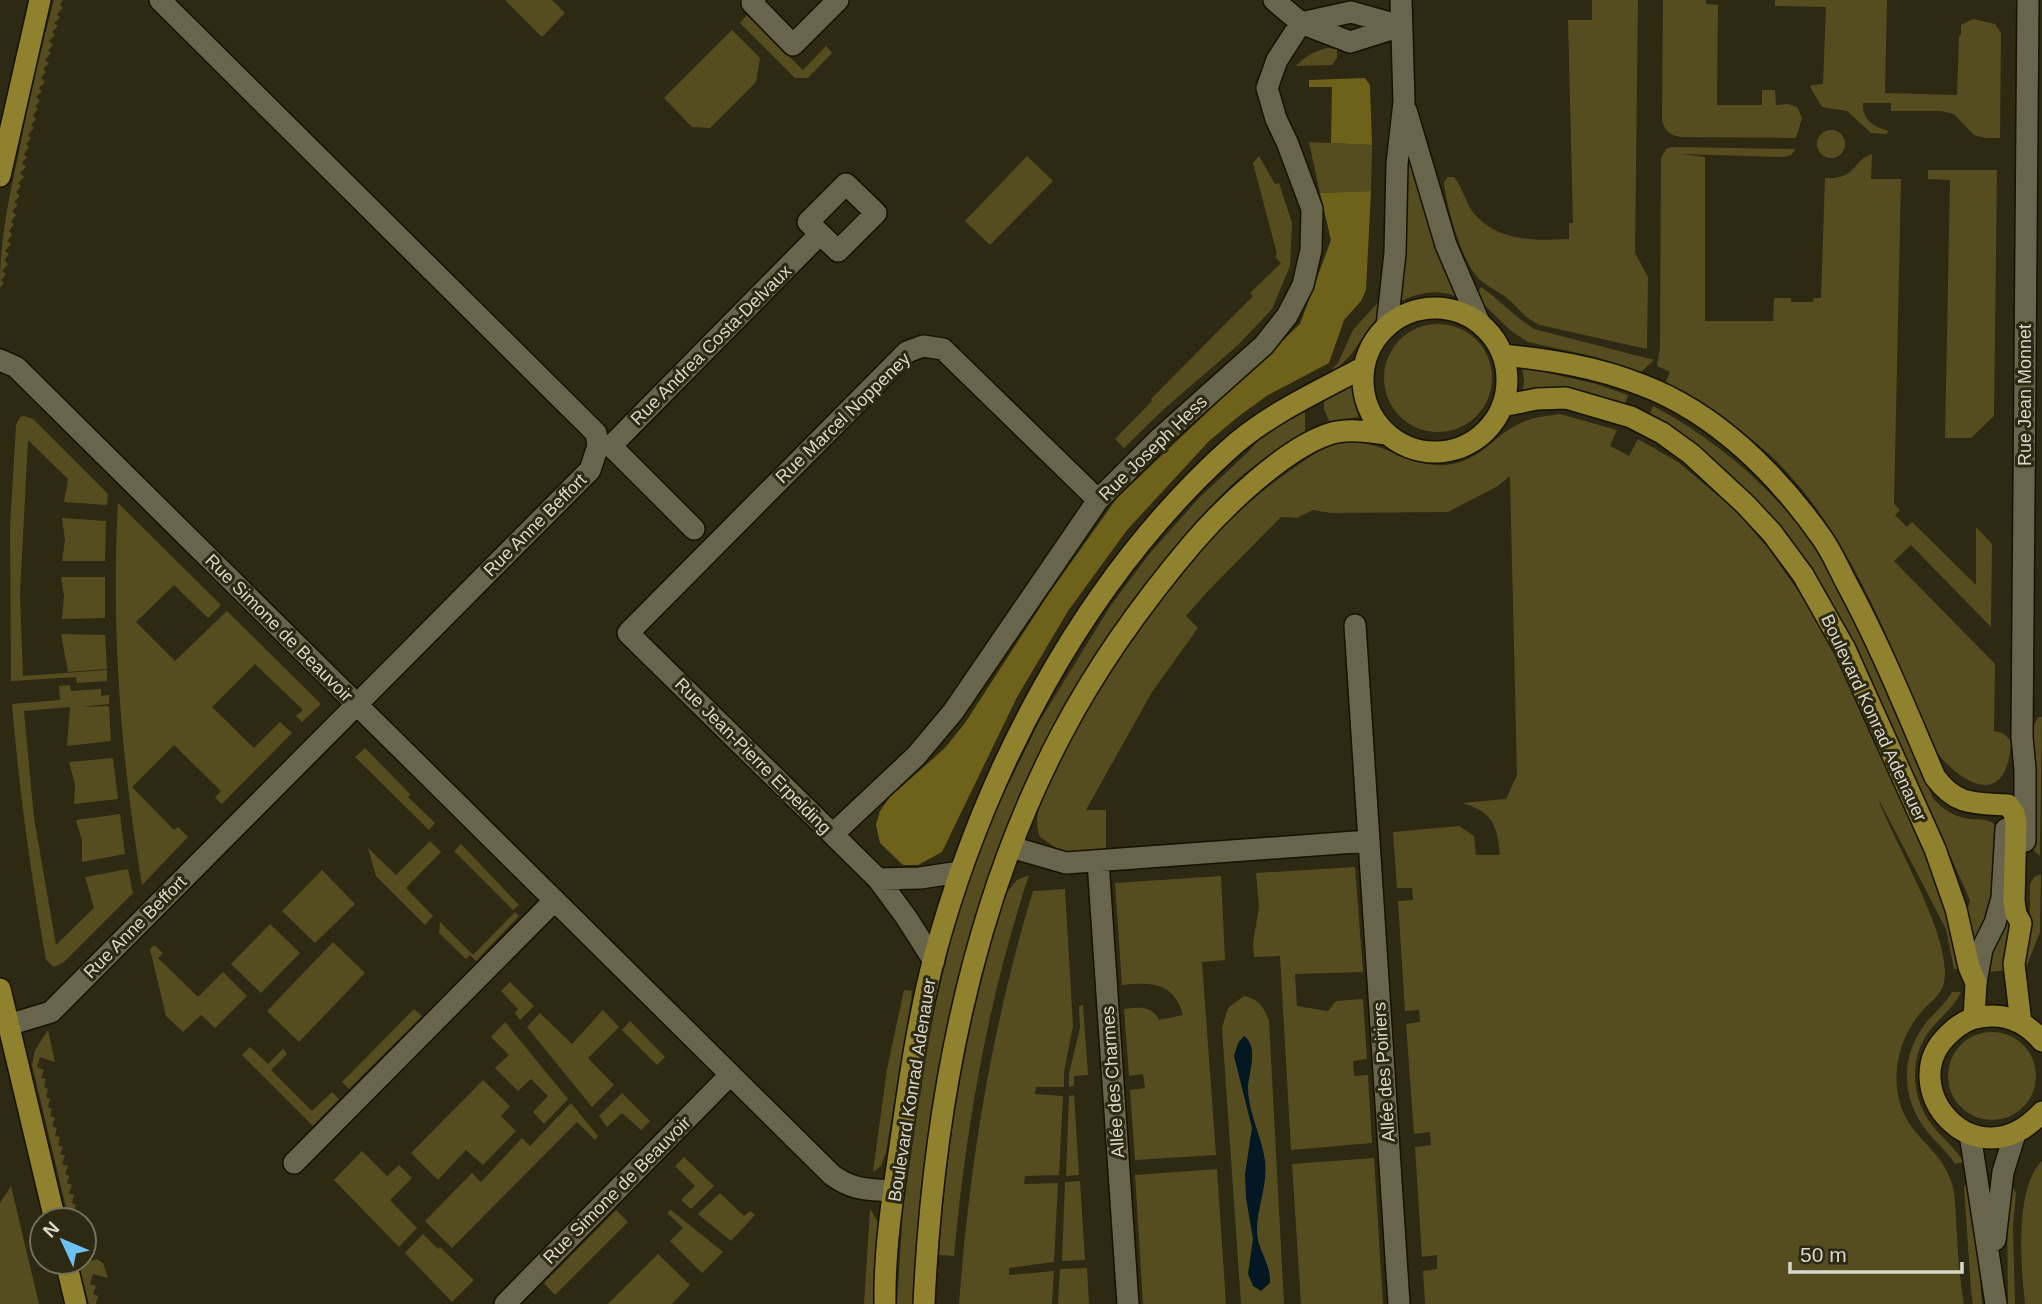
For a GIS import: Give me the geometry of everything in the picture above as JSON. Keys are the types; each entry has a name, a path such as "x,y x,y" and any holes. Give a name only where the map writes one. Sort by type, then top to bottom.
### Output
{"main road":[{"path":"0,176 7,110 40,0"},
{"name":"Boulevard Konrad Adenauer","path":"1440,307 1460,312 1479,322 1493,337 1503,355 1507,372 1507,389 1494,421 1468,444 1452,450 1417,450 1401,444 1387,434 1373,419 1364,395 1364,367 1376,337 1401,315 1419,309 1440,307"},
{"name":"Boulevard Konrad Adenauer","path":"1503,355 1551,360 1598,370 1643,385 1707,420 1767,472 1815,529 1829,550 1871,627 1935,777 1946,792 1957,798 2008,805"},
{"name":"Boulevard Konrad Adenauer","path":"885,1304 894,1191 918,1031 934,961 960,872 993,788 1028,715 1087,617 1129,557 1177,500 1228,449 1266,420 1364,367"},
{"name":"Boulevard Konrad Adenauer","path":"1502,406 1566,398 1631,417 1661,433 1690,454 1746,505 1772,533 1803,575 1845,649 1935,849 1956,909 1969,968 1976,983 1974,1018"},
{"name":"Boulevard Konrad Adenauer","path":"924,1304 934,1179 957,1037 976,953 1012,847 1061,735 1124,631 1159,582 1205,529 1252,483 1310,442 1329,434 1348,430 1387,434"},
{"name":"Rue Jean Monnet","path":"2008,805 2016,822 2014,901 2021,923 2014,964 2021,1023"},
{"path":"0,989 52,1206"},
{"path":"2042,1041 2021,1023 2006,1017 1990,1015 1974,1018 1957,1026 1943,1039 1934,1056 1930,1075 1933,1094 1940,1111 1954,1125 1970,1135 1985,1138 2015,1134 2030,1125 2042,1112"},
{"path":"69,1276 76,1304"}],"street":[{"path":"160,0 596,433 604,446 694,530"},
{"path":"755,0 752,3 793,45 838,0"},
{"path":"1274,0 1301,23 1350,43 1401,26"},
{"path":"1387,326 1395,253 1397,164 1404,102 1401,0"},
{"name":"Rue Jean Monnet","path":"2021,923 2025,797 2022,743 2028,0"},
{"path":"1301,23 1351,12 1401,26"},
{"name":"Rue Joseph Hess","path":"833,834 916,756 953,712 1098,500 1160,438 1264,345 1287,316 1303,285 1311,250 1312,209 1276,120 1267,88 1277,60 1301,23"},
{"path":"1404,102 1446,245 1479,322"},
{"name":"Rue Andrea Costa-Delvaux","path":"604,446 820,234"},
{"name":"Rue Marcel Noppeney","path":"628,633 907,352 923,346 943,349 1098,500"},
{"name":"Rue Simone de Beauvoir","path":"0,360 16,367 832,1175 847,1185 894,1191"},
{"name":"Rue Anne Beffort","path":"8,1025 51,1012 590,470 604,446"},
{"name":"Allée des Poiriers","path":"1355,625 1399,1304"},
{"name":"Rue Jean-Pierre Erpelding","path":"628,633 878,879 934,961"},
{"name":"Rue Jean Monnet","path":"1976,983 1982,949 2002,898 2008,805 2015,784 2022,743"},
{"path":"1012,847 1066,863 1369,841"},
{"name":"Allée des Charmes","path":"1098,861 1128,1304"},
{"path":"878,879 920,878 960,872"},
{"path":"293,1163 554,901"},
{"name":"Rue Simone de Beauvoir","path":"505,1304 730,1075"},
{"path":"1992,1266 2003,1172 2015,1134"},
{"path":"1970,1135 1996,1304"}],"shaded area":[{"path":"54,0 63,0 60,5 63,8 57,14 60,18 54,23 58,26 52,32 55,35 49,41 53,45 48,50 51,53 45,60 49,63 43,69 46,72 41,78 45,82 36,97 40,101 35,106 38,109 33,115 36,119 31,125 34,128 28,135 31,138 26,144 29,147 24,154 27,157 22,163 26,167 20,173 24,177 18,183 21,186 16,192 20,196 14,202 18,205 12,211 16,215 9,231 12,235 7,241 11,244 5,251 9,254 4,260 8,264 2,271 6,274 1,280 4,283 0,288 1,254 8,206"},
{"path":"505,0 552,0 565,13 542,37"},
{"path":"1592,0 1638,0 1635,253 1648,277 1647,349 1540,325 1530,320 1507,298 1479,279 1473,271 1451,219 1445,192 1444,182 1448,177 1454,177 1472,211 1481,221 1503,234 1542,240 1569,239 1569,223 1573,223 1568,20 1592,20"},
{"path":"1663,0 1706,0 1706,4 1718,5 1717,105 1762,105 1762,90 1775,90 1776,105 1788,104 1797,107 1802,118 1796,138 1680,137 1667,131 1662,117"},
{"path":"1775,0 1887,0 1885,93 1957,95 1961,25 1973,19 1995,24 2001,33 2000,138 1974,135 1954,114 1941,111 1891,111 1891,103 1863,103 1870,122 1889,131 1886,134 1871,133 1847,111 1822,107 1810,87 1823,84 1826,7 1775,6"},
{"path":"747,15 803,70 826,46 832,53 808,78 795,78 740,23"},
{"path":"732,30 760,58 756,82 710,128 692,127 664,98"},
{"path":"1328,48 1337,49 1337,58 1332,65 1296,66 1310,54"},
{"path":"1365,78 1370,85 1372,145 1331,143 1332,87 1309,87 1309,80"},
{"path":"1831,130 1841,134 1845,144 1841,154 1831,158 1821,154 1817,144 1821,134"},
{"path":"1309,142 1372,145 1371,191 1320,193"},
{"path":"1666,149 1796,149 1791,155 1784,157 1680,154 1705,157 1705,321 1773,321 1774,298 1791,298 1791,302 1813,302 1814,298 1821,298 1825,178 1849,173 1872,154 1871,179 1901,179 1894,504 1900,510 1895,515 1907,527 1912,522 1976,585 1976,527 1992,544 1991,627 1911,545 1894,561 1995,664 1994,731 2003,733 2011,741 2008,762 2002,776 1993,783 1983,785 1971,782 1946,763 1935,750 1867,594 1824,519 1798,485 1770,455 1745,434 1665,384 1670,372 1657,366 1660,347 1661,158"},
{"path":"1027,156 1053,181 990,245 965,221"},
{"path":"1259,156 1275,184 1279,183 1292,223 1290,266 1272,309 1238,345 1164,409 1124,448 1115,439 1253,296 1250,293 1281,263 1275,257 1277,254 1253,163"},
{"path":"1407,157 1432,236 1457,297 1429,293 1401,301"},
{"path":"1928,170 1997,170 1994,416 1971,438 1945,438 1950,180 1928,179"},
{"path":"1371,191 1366,290 1361,301 1344,320 1329,363 1268,395 1239,416 1209,441 1127,530 1068,611 1017,697 942,852 918,865 903,865 880,843 876,825 880,811 890,797 945,748 965,723 1048,595 1117,498 1300,324 1331,240 1320,193"},
{"path":"1481,287 1534,329 1654,360 1641,372 1596,357 1528,342 1510,330 1475,296"},
{"path":"1380,300 1381,312 1350,356 1334,371 1332,369 1338,363 1353,330"},
{"path":"1438,324 1459,328 1476,340 1488,357 1492,378 1488,399 1476,416 1459,428 1438,432 1417,428 1400,416 1388,399 1384,378 1388,357 1400,340 1417,328"},
{"path":"1522,367 1596,384 1628,395 1624,406 1522,397"},
{"path":"1351,381 1359,417 1329,421 1324,409 1324,399"},
{"path":"1305,401 1305,432 1236,481 1175,547 1142,589 1087,669 1041,753 1003,839 973,928 950,1019 933,1113 913,1304 897,1304 904,1192 929,1032 951,940 992,818 1039,722 1111,605 1150,553 1199,498 1248,452 1279,418"},
{"path":"1653,406 1719,448 1758,481 1793,519 1809,539 1837,588 1933,798 1953,814 1986,820 1998,828 1999,871 1975,958 1965,917 1970,901 1966,891 1875,689 1827,597 1800,554 1769,514 1733,477 1694,444 1649,416"},
{"path":"1560,414 1617,430 1610,446 1629,456 1638,439 1678,462 1735,510 1768,548 1811,609 1857,698 1948,908 1962,969 1954,969 1946,929 1878,798 1933,920 1945,968 1941,990 1910,1027 1902,1046 1896,1077 1905,1117 1937,1155 1950,1178 1955,1199 1964,1304 1425,1304 1423,1271 1437,1269 1437,1255 1422,1257 1415,1147 1431,1145 1430,1132 1414,1134 1406,1024 1420,1022 1419,1010 1405,1011 1398,901 1413,900 1412,888 1397,888 1393,832 1459,826 1474,836 1476,855 1500,855 1492,821 1481,811 1462,803 1506,799 1517,775 1510,476 1498,486 1448,512 1331,513 1313,510 1297,518 1281,517 1186,616 1198,628 1152,692 1086,810 1106,810 1106,850 1062,852 1040,837 1037,818 1046,789 1103,682 1156,603 1186,566 1252,500 1328,446 1359,442 1431,465 1446,465 1469,459 1509,429 1524,422"},
{"path":"20,417 33,419 108,494 107,505 64,502 68,479 28,440 20,594 23,676 107,670 107,681 77,683 76,677 11,681 10,527 16,425"},
{"path":"118,503 221,605 208,618 174,585 136,622 175,661 227,611 321,704 302,722 296,716 303,710 255,664 212,707 254,748 280,722 292,733 222,804 215,798 221,791 174,745 132,787 174,830 178,827 188,837 142,885 128,790 119,694 116,599"},
{"path":"62,518 106,521 105,561 62,561 65,540"},
{"path":"61,577 105,577 105,618 62,619 64,596"},
{"path":"61,634 105,635 107,669 68,672"},
{"path":"70,685 71,691 101,689 101,696 109,695 109,704 80,707 109,706 111,741 67,746 70,707 24,711 34,818 56,945 94,908 85,877 128,869 133,893 64,962 54,967 46,960 35,896 12,704 60,700 59,686"},
{"path":"2038,717 2042,717 2040,856 2030,847 2033,727"},
{"path":"365,748 435,823 429,830 355,757"},
{"path":"113,758 118,799 74,804 75,784 69,762"},
{"path":"120,814 125,854 82,862 82,841 76,820"},
{"path":"430,841 441,852 406,888 433,916 425,925 376,876 368,848 396,875"},
{"path":"461,844 519,905 513,910 454,851"},
{"path":"1355,867 1363,972 1295,974 1297,1006 1328,1011 1336,1001 1363,999 1367,1059 1353,1061 1354,1076 1368,1075 1372,1143 1291,1150 1280,956 1254,957 1253,943 1259,907 1256,873"},
{"path":"322,870 355,904 315,943 282,911"},
{"path":"2041,874 2040,932 2027,965 2021,966 2030,929 2030,884 2034,877"},
{"path":"1029,875 990,1016 972,1111 954,1256 939,1255 954,1117 981,981 1007,892 1017,880"},
{"path":"1221,876 1225,960 1202,962 1216,1155 1135,1160 1130,1090 1145,1088 1143,1074 1129,1076 1124,1009 1149,1009 1159,1020 1183,1015 1174,996 1167,990 1152,984 1122,985 1115,883"},
{"path":"1065,889 1073,1026 1064,1072 1064,1087 1036,1087 1035,1094 1063,1096 1059,1175 1025,1176 1024,1184 1058,1183 1054,1262 1009,1268 1009,1275 1054,1271 1052,1304 959,1304 969,1198 984,1096 1018,943 1033,891"},
{"path":"515,912 519,916 476,961 470,955 466,959 439,933 440,922 473,955"},
{"path":"2005,912 2012,923 2008,970 1988,972 1987,962"},
{"path":"270,924 300,953 261,993 231,964"},
{"path":"333,942 365,973 299,1042 267,1011"},
{"path":"154,945 163,953 158,958 198,997 223,972 247,996 215,1028 201,1015 183,1032 166,1016 150,949"},
{"path":"510,982 534,1006 520,1020 515,1013 518,1009 501,991"},
{"path":"904,990 912,991 911,1000 886,1152 881,1166 873,1172 887,1069"},
{"path":"1952,992 1961,992 1921,1045 1915,1080 1925,1115 1964,1162 1955,1164 1919,1120 1907,1081 1907,1068 1914,1042"},
{"path":"1244,996 1260,1004 1269,1021 1284,1304 1241,1304 1222,1028 1228,1008"},
{"path":"1083,1005 1088,1075 1074,1076 1074,1086 1069,1087 1069,1074 1080,1028 1079,1006"},
{"path":"414,1009 422,1016 349,1089 342,1082"},
{"path":"603,1010 619,1027 588,1058 614,1085 592,1107 527,1027 540,1013 572,1044"},
{"path":"630,1021 665,1057 657,1065 622,1030"},
{"path":"505,1022 568,1099 544,1124 533,1112 548,1096 531,1079 518,1091 495,1068 509,1055 491,1037"},
{"path":"48,1030 55,1062 40,1057 37,1067 44,1070 41,1078 46,1079 44,1087 48,1089 46,1097 50,1099 50,1116 55,1118 52,1126 57,1128 55,1136 60,1137 58,1145 63,1147 60,1154 65,1156 62,1164 68,1166 65,1174 69,1176 67,1183 72,1185 69,1193 74,1195 72,1203 76,1206 66,1206 32,1065 35,1050"},
{"path":"1992,1032 2009,1036 2023,1045 2032,1059 2036,1076 2032,1093 2023,1107 2009,1116 1992,1120 1975,1116 1961,1107 1952,1093 1948,1076 1952,1059 1961,1045 1975,1036"},
{"path":"250,1047 268,1064 283,1049 287,1054 271,1070 312,1111 332,1092 339,1099 313,1126 242,1055"},
{"path":"483,1080 510,1106 501,1116 516,1131 483,1165 466,1150 438,1180 411,1153"},
{"path":"622,1093 650,1121 641,1130 622,1113 607,1127 599,1116"},
{"path":"1074,1095 1079,1175 1066,1176 1069,1096"},
{"path":"571,1103 598,1136 595,1140 577,1122 452,1248 425,1221 472,1173 481,1182 522,1138 530,1146"},
{"path":"362,1151 387,1176 399,1165 412,1178 390,1200 417,1228 399,1247 334,1180"},
{"path":"684,1157 714,1186 691,1209 681,1200 695,1186 675,1166"},
{"path":"1374,1158 1383,1304 1301,1304 1292,1164"},
{"path":"2042,1161 2042,1304 2025,1304 2021,1250 2023,1208 2033,1173"},
{"path":"1217,1169 1226,1304 1143,1304 1135,1175"},
{"path":"1080,1181 1085,1260 1062,1261 1065,1182"},
{"path":"1972,1184 1982,1304 1973,1304 1971,1291 1964,1186"},
{"path":"11,1186 28,1258 28,1276 32,1276 39,1304 0,1304 0,1203"},
{"path":"2012,1186 2016,1193 2013,1226 2015,1304 2008,1304 2007,1201"},
{"path":"720,1193 744,1216 750,1211 755,1215 731,1241 698,1214"},
{"path":"870,1209 878,1222 873,1304 864,1304"},
{"path":"616,1210 628,1222 555,1295 544,1283"},
{"path":"671,1210 723,1252 702,1273 670,1241 683,1228 667,1213"},
{"path":"423,1234 474,1280 452,1302 405,1253"},
{"path":"658,1254 690,1285 672,1304 608,1304"},
{"path":"98,1260 103,1263 108,1278 98,1275"},
{"path":"1087,1268 1089,1304 1058,1304 1060,1269"},
{"path":"82,1276 92,1276 90,1284 96,1286 93,1294 98,1296 96,1304 89,1304"}],"water":[{"path":"1244,1036 1251,1046 1249,1097 1265,1161 1257,1231 1270,1283 1261,1291 1253,1286 1248,1274 1253,1239 1245,1174 1252,1128 1234,1056 1238,1043"}]}
